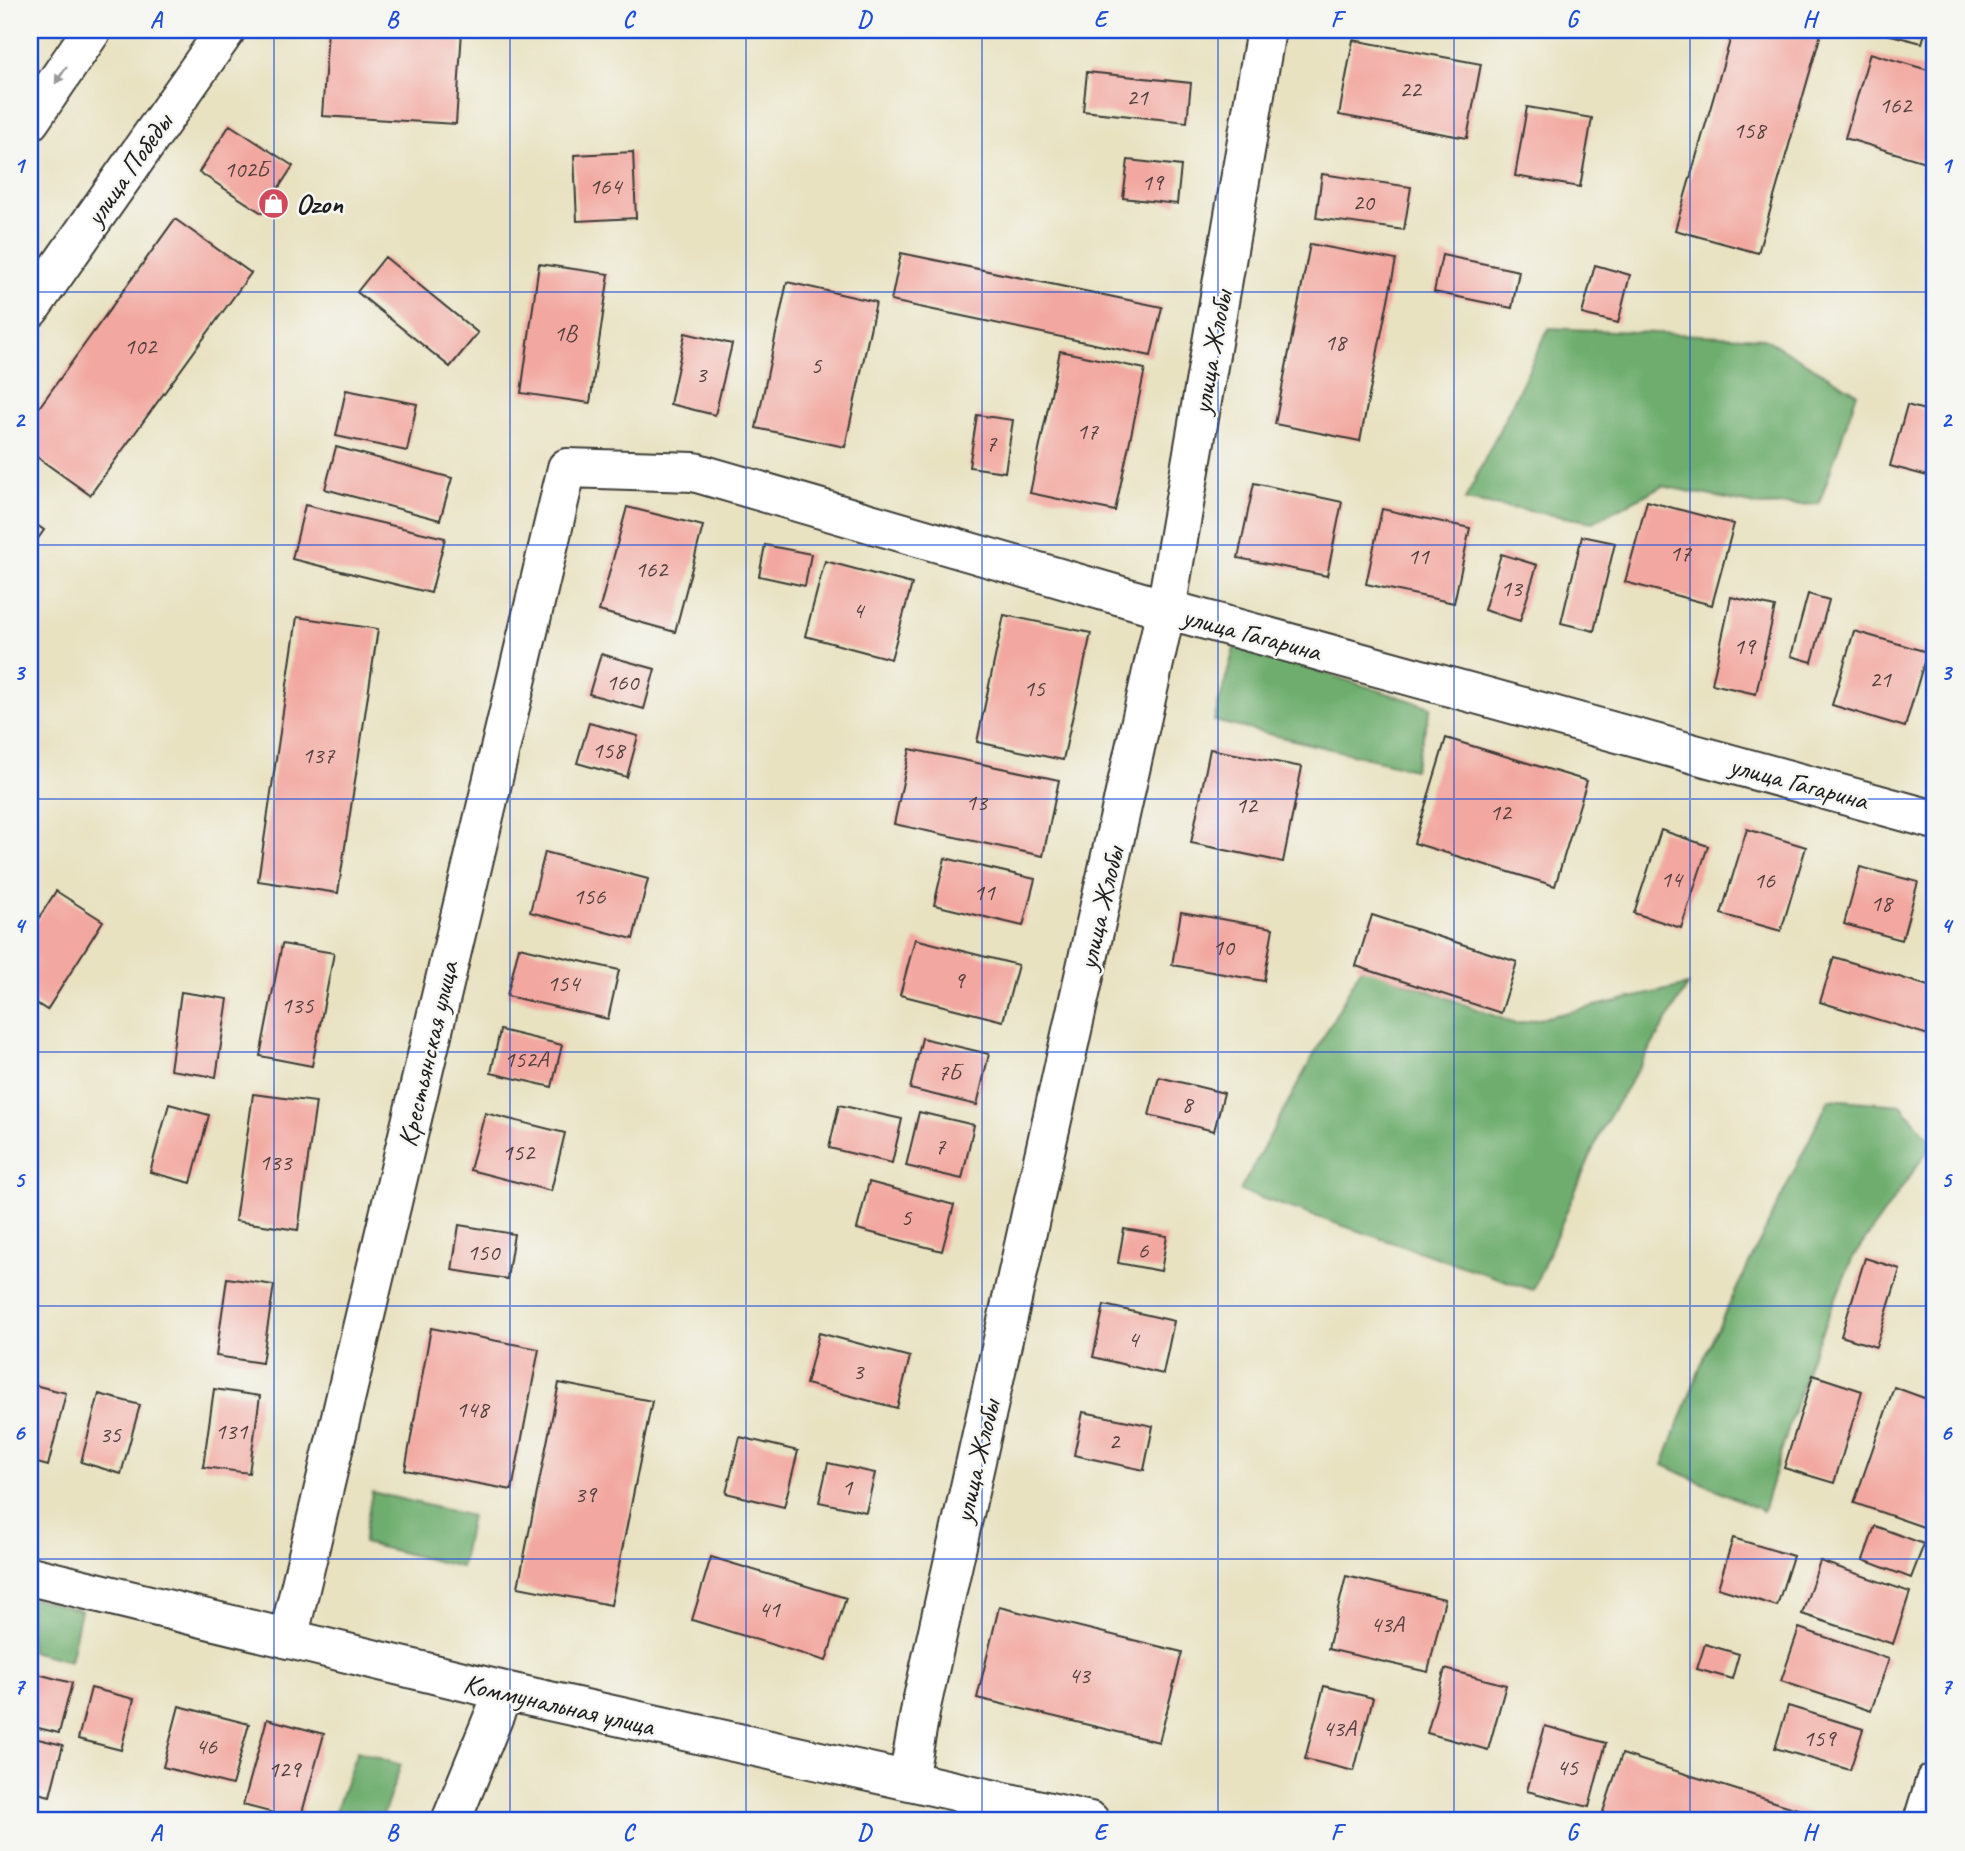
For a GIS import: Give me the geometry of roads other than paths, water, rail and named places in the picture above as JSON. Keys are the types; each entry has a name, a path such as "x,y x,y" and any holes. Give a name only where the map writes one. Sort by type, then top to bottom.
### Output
{"street":[{"path":"30,121 92,30"},
{"name":"улица Победы","path":"30,309 226,30"},
{"name":"улица Жлобы","path":"908,1780 921,1707 1166,609 1266,30"},
{"name":"улица Гагарина","path":"567,468 694,472 1166,609 1935,820"},
{"name":"Крестьянская улица","path":"288,1639 567,468"},
{"name":"Коммунальная улица","path":"30,1576 504,1692 1090,1821"},
{"path":"452,1821 504,1692"},
{"path":"1923,1821 1935,1782"}],"place":[{"name":"Ozon","path":"273,203"}]}
